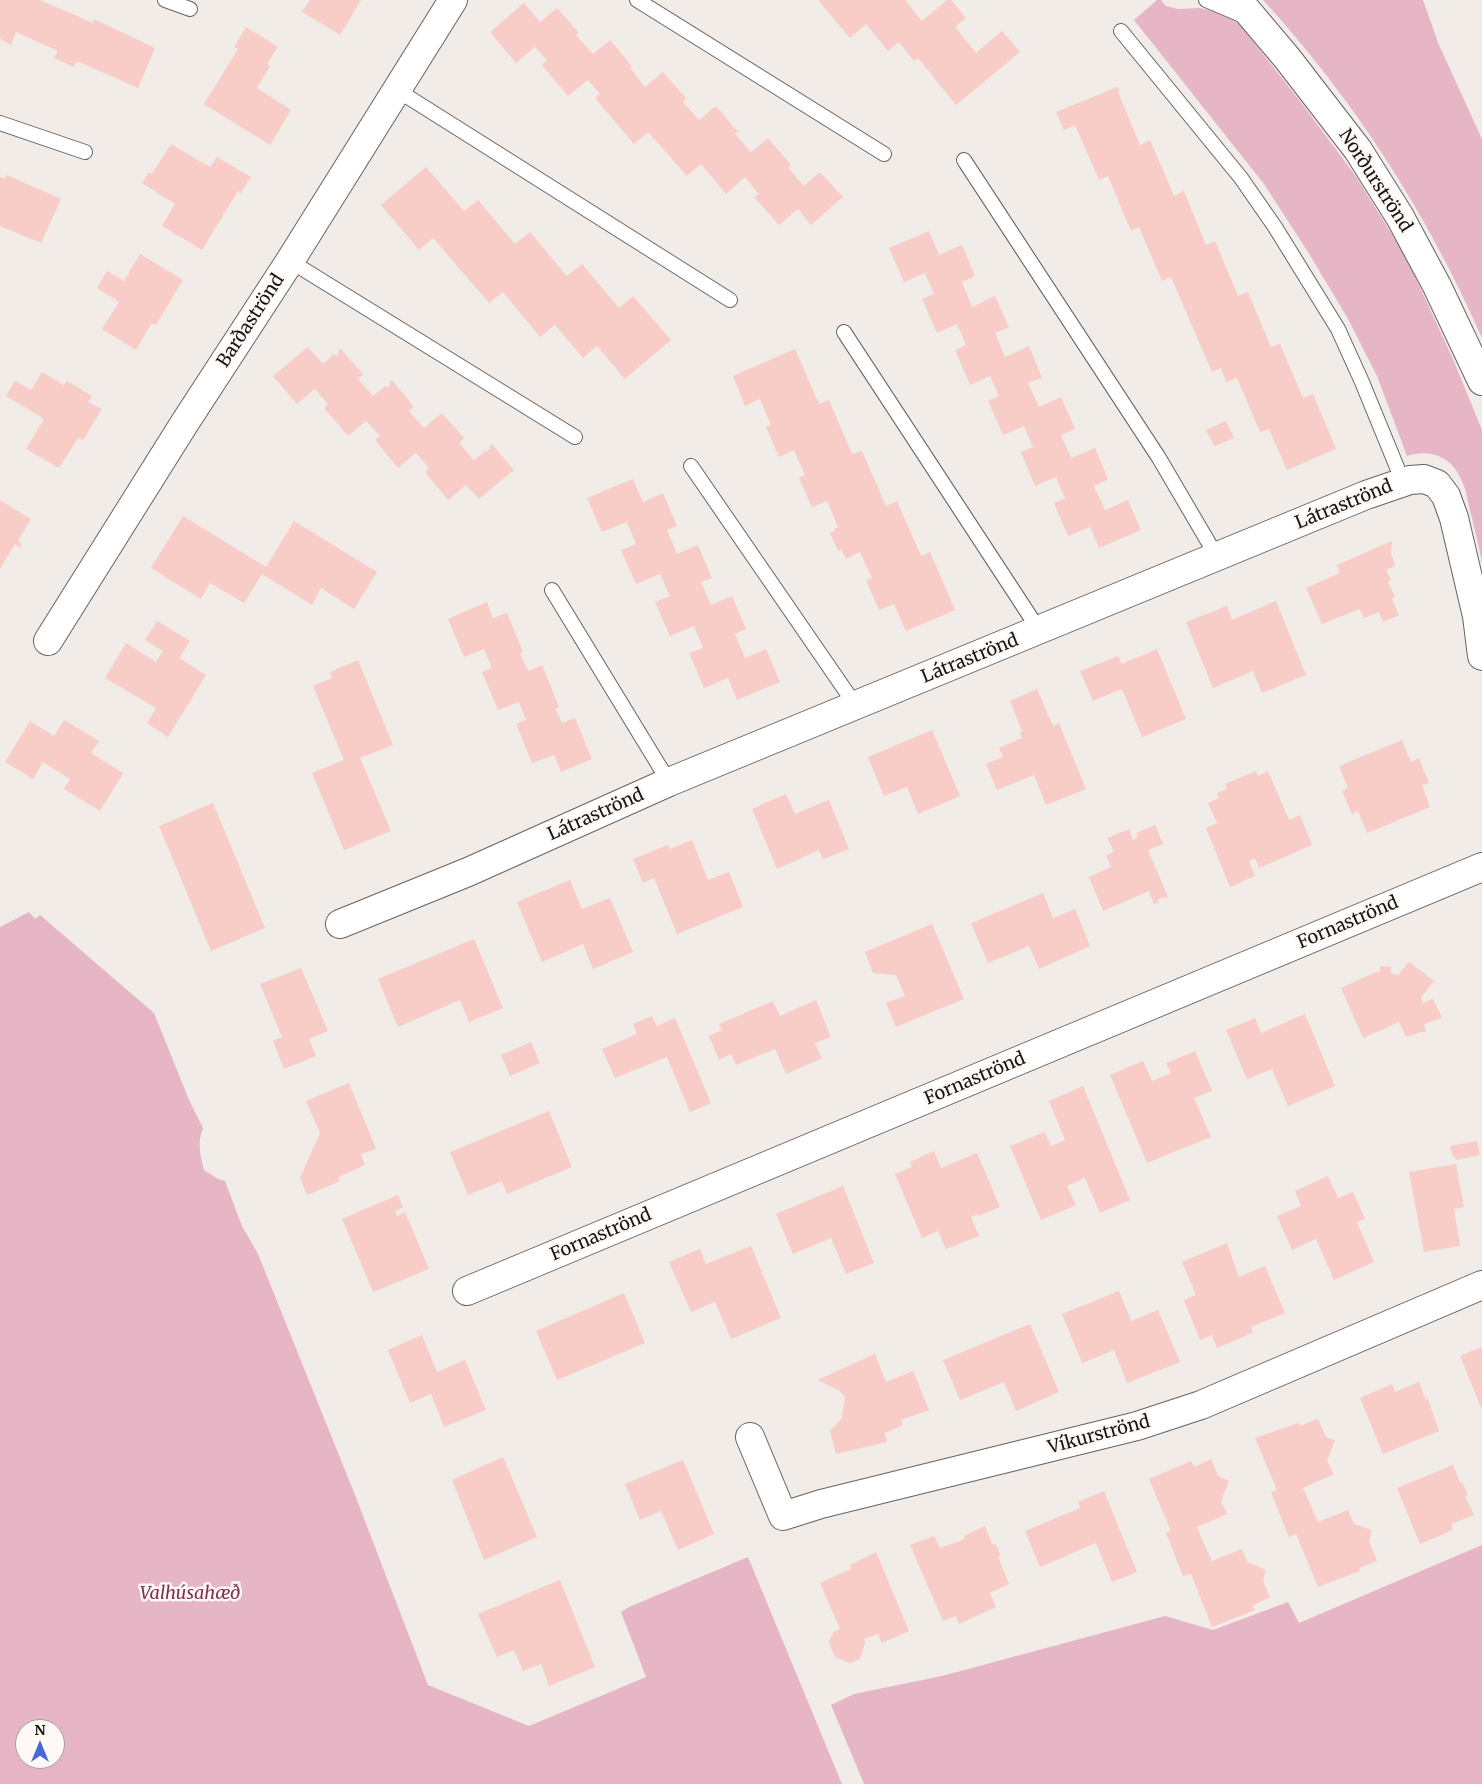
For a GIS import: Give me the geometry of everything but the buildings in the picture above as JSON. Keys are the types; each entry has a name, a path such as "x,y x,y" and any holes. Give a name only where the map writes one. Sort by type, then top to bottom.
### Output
{"street":[{"name":"Barðaströnd","path":"48,640 184,424 290,261 453,0"},
{"name":"Norðurströnd","path":"1238,0 1358,150 1400,217 1437,286 1482,381"},
{"name":"Látraströnd","path":"340,924 468,872 669,782 1403,482 1424,479 1437,484 1446,496 1454,518 1477,616 1482,656"},
{"name":"Fornaströnd","path":"468,1291 1482,867"},
{"name":"Víkurströnd","path":"750,1436 783,1516 821,1504 1137,1426 1201,1405 1482,1285"}],"lane":[{"path":"165,0 190,9"},
{"path":"637,0 884,154"},
{"path":"1206,0 1256,21"},
{"path":"1121,31 1230,164 1275,228 1338,329 1403,482"},
{"path":"397,90 730,300"},
{"path":"0,123 85,152"},
{"path":"964,160 1154,450 1217,557"},
{"path":"290,261 574,437"},
{"path":"844,332 1039,630"},
{"path":"692,466 856,706"},
{"path":"552,590 669,782"}],"green space":[{"path":"1157,0 1161,0 1166,6 1178,9 1200,8 1226,14 1241,26 1355,175 1406,257 1453,359 1482,430 1482,563 1464,487 1459,475 1448,462 1433,454 1425,453 1407,456 1377,376 1347,317 1308,252 1264,184 1134,20"},
{"path":"1263,0 1423,0 1439,45 1482,139 1482,338 1438,247 1386,160 1328,77"},
{"name":"Valhúsahæð","path":"29,912 35,919 40,915 154,1013 189,1100 203,1128 200,1154 204,1170 225,1181 242,1226 258,1254 355,1495 428,1685 529,1726 646,1677 621,1612 748,1557 842,1784 0,1784 0,927"},
{"path":"1482,1545 1482,1784 864,1784 831,1705 854,1694 942,1676 1165,1616 1213,1630 1288,1602 1299,1623"}]}
